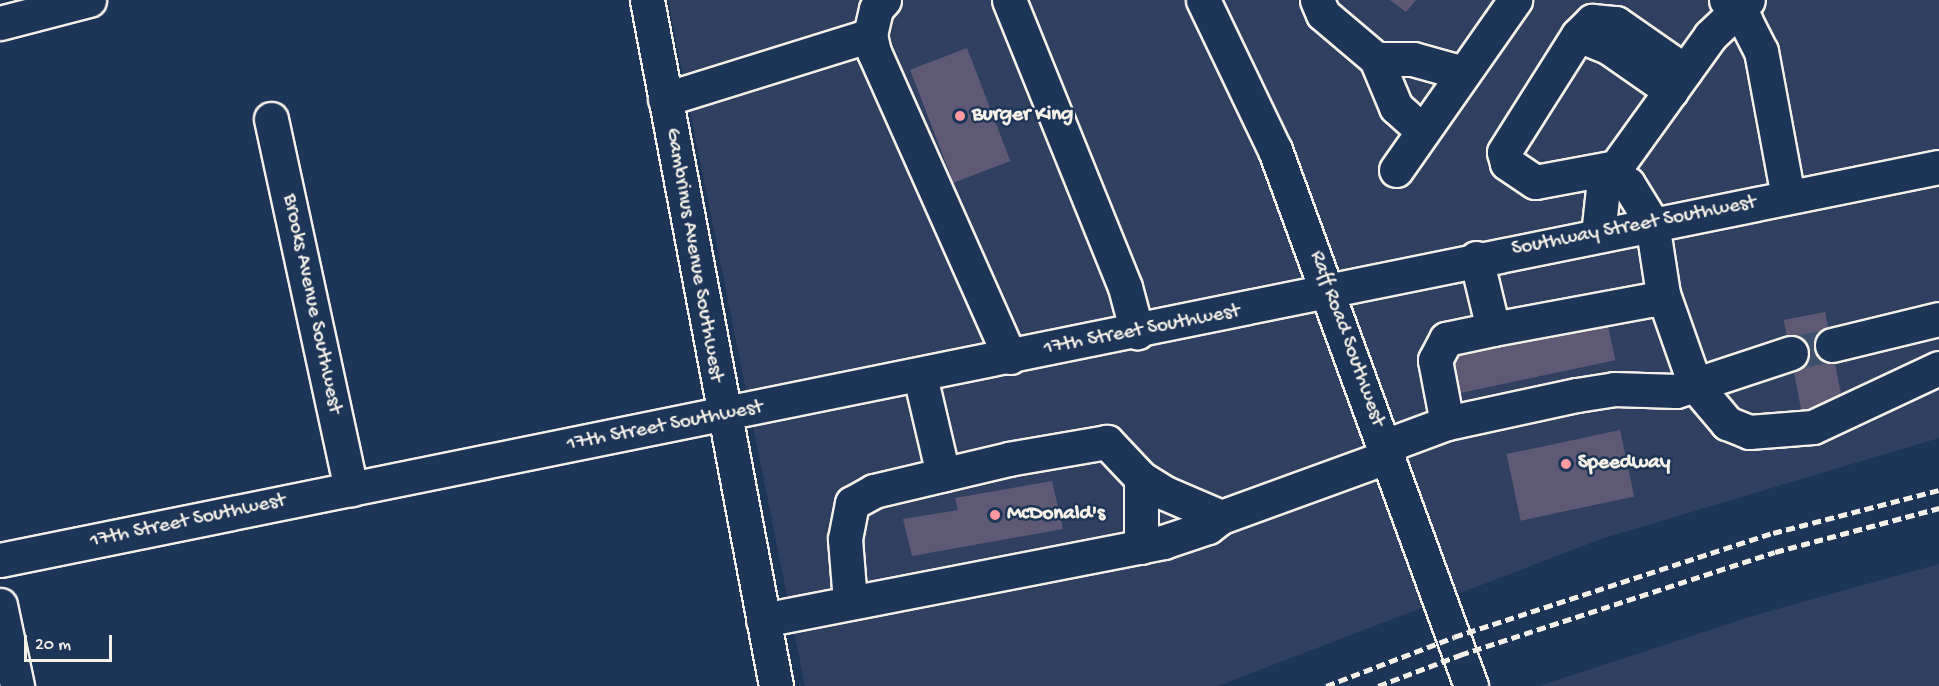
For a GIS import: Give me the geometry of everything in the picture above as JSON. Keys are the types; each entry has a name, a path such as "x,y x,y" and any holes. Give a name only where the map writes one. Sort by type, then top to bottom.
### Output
{"main road":[{"path":"0,23 89,0"},
{"name":"Gambrinus Avenue Southwest","path":"647,0 723,416 776,686"},
{"path":"884,0 876,9 870,35 874,52 1010,357"},
{"path":"1009,0 1125,287 1137,332"},
{"name":"Raff Road Southwest","path":"1203,0 1275,150 1330,291 1471,686"},
{"path":"1317,0 1323,14 1376,59 1396,107 1423,131"},
{"path":"1396,170 1515,0"},
{"path":"1598,234 1603,189 1710,36 1737,4 1761,51 1788,196"},
{"path":"665,99 870,35"},
{"path":"1678,81 1608,47 1578,36 1504,152 1507,163 1535,182 1616,173 1628,184 1652,223 1663,294 1695,385 1727,423 1749,432 1813,427 1876,400 1939,368"},
{"path":"1376,59 1413,59 1463,73"},
{"name":"Brooks Avenue Southwest","path":"271,119 351,489"},
{"name":"Southway Street Southwest","path":"1330,291 1476,258 1939,167"},
{"path":"1476,258 1493,329"},
{"name":"17th Street Southwest","path":"0,560 723,416 1330,291"},
{"path":"1447,423 1435,360 1446,339 1650,300 1663,294"},
{"path":"1832,345 1939,319"},
{"path":"763,620 850,601 1141,547 1208,527 1221,517 1387,451 1447,423 1614,389 1676,391 1791,353"},
{"path":"920,376 943,474"},
{"path":"850,601 845,539 852,503 874,491 943,474 1107,442 1141,478 1165,493 1221,517"},
{"path":"1141,478 1141,547"},
{"path":"0,605 17,686"}],"shaded area":[{"path":"668,0 1939,0 1939,438 1601,539 1218,686 805,686"},
{"path":"1939,564 1939,686 1539,686 1756,615"}],"building":[{"path":"1390,0 1416,0 1406,12"},
{"name":"Burger King","path":"967,48 1010,161 953,183 910,70"},
{"path":"1825,312 1843,402 1801,410 1784,320"},
{"path":"1607,321 1615,360 1456,394 1448,355"},
{"path":"1620,430 1634,497 1521,521 1507,454"},
{"name":"McDonald's","path":"1052,481 1063,529 912,556 903,519 958,510 955,498"}],"tunnel":[{"path":"1791,353 1832,345"}],"railway":[{"path":"1326,686 1454,637 1773,533 1939,490"},
{"path":"1378,686 1460,655 1775,552 1939,508"}],"place":[{"name":"Burger King","path":"960,116"},
{"name":"Speedway","path":"1566,464"},
{"name":"McDonald's","path":"995,515"}]}
